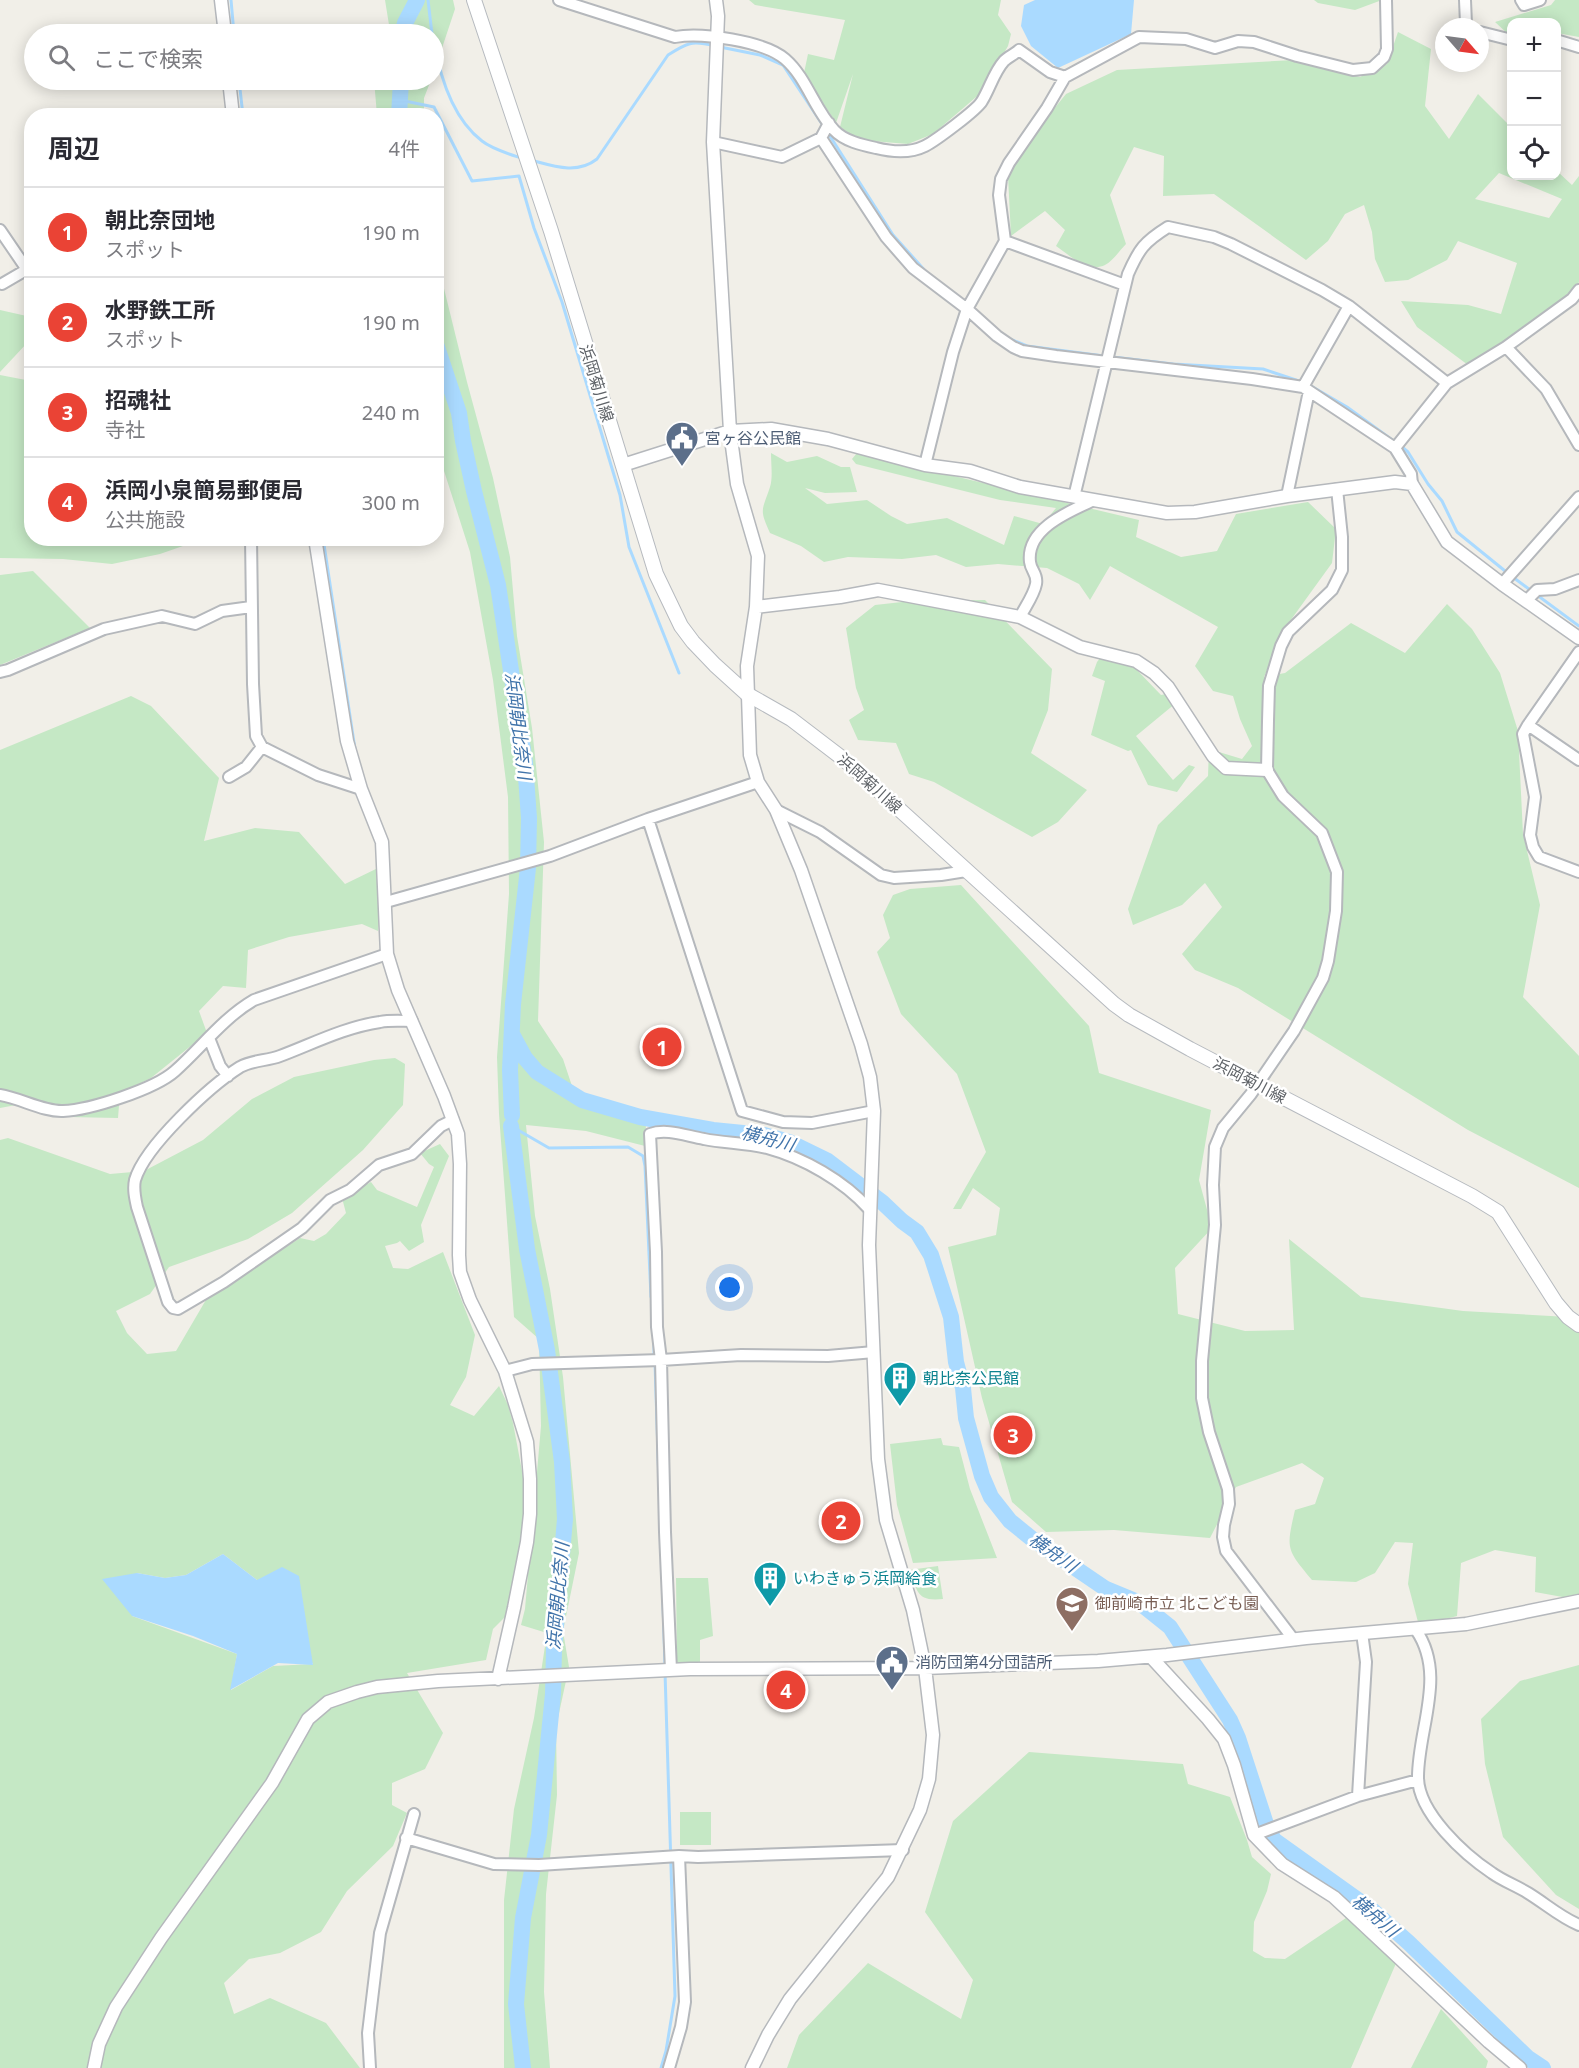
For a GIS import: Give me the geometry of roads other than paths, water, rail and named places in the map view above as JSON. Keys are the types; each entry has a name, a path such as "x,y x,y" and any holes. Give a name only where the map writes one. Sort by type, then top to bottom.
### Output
{"main road":[{"name":"浜岡菊川線","path":"474,0 551,231 656,574 681,626 707,657 747,693 791,719 846,761 1114,1004 1190,1049 1472,1196 1498,1212 1556,1303 1568,1317 1579,1324"}],"street":[{"path":"221,0 224,24"},
{"path":"559,0 675,37 688,35 717,37 769,49 784,59 800,77 835,131 844,138 890,152 912,151 926,146 981,103 1004,60 1019,50 1050,72 1065,77"},
{"path":"716,0 713,142 730,431 737,484 758,556 756,606 747,666 750,755 758,782 776,810 801,870 861,1044 870,1077 874,1111 869,1245 878,1459 886,1520 913,1610 925,1668 933,1735 929,1779 920,1810 903,1850 888,1877 790,1999 768,2035 752,2068"},
{"path":"926,465 953,351 967,309 1005,241 999,195 1001,179 1065,77 1139,37 1186,39 1215,48 1238,41 1254,42 1353,70 1372,68 1384,57 1387,49 1386,0"},
{"path":"1465,0 1466,18"},
{"path":"1521,0 1524,5 1540,0"},
{"path":"1489,34 1507,39"},
{"path":"1561,41 1579,47"},
{"path":"230,90 232,108"},
{"path":"713,142 782,157 821,138 829,123"},
{"path":"821,138 886,237 913,268 967,309 997,336 1022,351 1306,386 1397,444 1411,474 1412,484 1447,542 1507,578 1579,638"},
{"path":"1074,497 1125,285 1139,250 1152,237 1168,227 1214,237 1349,306 1447,383"},
{"path":"0,230 5,247 24,268"},
{"path":"1005,241 1125,285"},
{"path":"2,284 24,276"},
{"path":"1397,444 1447,383 1506,347 1572,299 1579,290"},
{"path":"1287,496 1306,386 1349,306"},
{"path":"1506,347 1546,389 1579,445"},
{"path":"623,465 730,431 771,429 828,439 926,465 970,471 1020,487 1167,513 1195,512 1287,496 1395,482 1412,484"},
{"path":"1294,1640 1226,1551 1223,1537 1229,1504 1228,1489 1209,1432 1202,1398 1202,1361 1215,1225 1213,1185 1215,1147 1223,1128 1251,1094 1294,1031 1323,978 1336,911 1336,872 1322,833 1283,796 1267,770 1269,686 1281,646 1288,632 1332,590 1342,570 1342,537 1337,489"},
{"path":"1507,578 1579,497"},
{"path":"1020,617 1036,586 1037,576 1030,563 1033,545 1038,536 1044,527 1092,501"},
{"path":"251,546 256,736 262,747 318,775 361,789"},
{"path":"316,546 347,741 361,789 382,843 387,954 458,1134 460,1272 470,1300 505,1371 527,1442 530,1514 514,1608 498,1679"},
{"path":"1531,596 1579,580"},
{"path":"756,606 840,597 878,590 1020,617 1080,647 1136,661 1154,673 1168,687 1213,756 1226,768 1267,770"},
{"path":"0,672 104,629 162,616 195,624 222,611 251,607"},
{"path":"1579,652 1523,734 1535,797 1530,835 1533,848 1539,857 1579,872"},
{"path":"1528,724 1579,760"},
{"path":"228,777 246,767 262,747"},
{"path":"386,902 550,856 648,819 758,782"},
{"path":"776,810 820,832 880,875 894,878 966,871"},
{"path":"648,819 741,1111 783,1122 812,1124 874,1111"},
{"path":"0,1095 62,1111 105,1103 158,1083 173,1073 238,1009 254,1000 387,954"},
{"path":"412,1021 379,1022 321,1039 277,1058 242,1066 162,1136 145,1159 135,1180 134,1191 140,1218 168,1302 178,1310 224,1282 302,1228 330,1200 350,1190 379,1165 412,1154 441,1126 453,1120"},
{"path":"208,1038 220,1066 228,1076"},
{"path":"666,1670 665,1532 650,1134 660,1130 717,1142 767,1148 823,1172 869,1209"},
{"path":"505,1371 532,1364 741,1355 828,1356 874,1352"},
{"path":"94,2068 99,2044 116,2007 161,1938 272,1783 308,1719 328,1702 377,1687 438,1681 666,1670 925,1668 1046,1664 1151,1657 1294,1640 1466,1624 1579,1601"},
{"path":"1416,1630 1430,1661 1431,1682 1418,1780 1429,1809 1444,1831 1492,1874 1526,1892 1563,1918 1579,1924"},
{"path":"1358,1796 1366,1662 1362,1633"},
{"path":"1151,1657 1224,1739 1254,1835 1282,1864 1334,1897 1520,2068"},
{"path":"1254,1835 1358,1796 1418,1780"},
{"path":"370,2068 368,2034 380,1933 414,1814"},
{"path":"406,1838 494,1864 539,1865 667,1856 903,1850"},
{"path":"669,2068 681,2027 685,2002 680,1856"}],"water":[{"path":"1035,0 1134,0 1131,34 1058,68 1031,46 1021,26 1024,5"},
{"path":"223,1554 257,1580 282,1567 299,1576 313,1665 278,1663 230,1690 237,1654 193,1636 132,1616 102,1579 137,1573 165,1578 186,1575"}],"waterway":[{"path":"231,0 233,24"},
{"name":"浜岡朝比奈川","path":"405,24 417,0"},
{"path":"428,0 431,24"},
{"path":"534,161 567,168 590,164 597,159 668,55 690,44 700,43 714,46"},
{"path":"720,47 760,55 783,65 824,127"},
{"path":"444,82 455,109 472,132 486,144 521,158"},
{"path":"240,90 242,108"},
{"name":"浜岡朝比奈川","path":"399,108 400,90"},
{"path":"400,100 435,108"},
{"path":"444,126 472,181 519,176 534,228 562,302 620,495 629,547 679,673"},
{"path":"828,133 893,235 928,274"},
{"path":"1010,339 1027,346 1104,356 1173,364 1263,369 1302,382"},
{"name":"浜岡朝比奈川","path":"444,368 459,413 474,491 498,585 525,763 529,818 528,868 513,1004 510,1070 512,1115"},
{"path":"1311,386 1347,407 1395,442"},
{"path":"1401,446 1408,452 1428,484 1442,501 1457,532 1579,626"},
{"path":"324,546 355,749"},
{"name":"横舟川","path":"512,1034 525,1058 537,1072 582,1100 640,1117 713,1130 764,1135 789,1142 828,1161 917,1232 931,1255 951,1317 966,1418 982,1476 991,1497 1010,1521 1031,1538 1106,1589 1140,1603 1170,1627 1230,1720 1266,1824 1274,1840 1372,1910 1528,2058 1543,2068"},
{"path":"512,1115 511,1126 549,1148 628,1147 643,1156 651,1297"},
{"name":"浜岡朝比奈川","path":"511,1126 527,1249 547,1350 562,1462 565,1519 554,1649 553,1694 539,1835 523,1918 516,2004 523,2068"},
{"path":"654,1342 654,1357"},
{"path":"655,1363 659,1483"},
{"path":"663,1603 665,1666"},
{"path":"661,2068 675,1996 665,1672"}],"place":[{"name":"宮ヶ谷公民館","path":"682,467"},
{"name":"朝比奈団地","path":"662,1047"},
{"name":"朝比奈公民館","path":"900,1407"},
{"name":"招魂社","path":"1013,1435"},
{"name":"水野鉄工所","path":"841,1521"},
{"name":"いわきゅう浜岡給食","path":"770,1607"},
{"name":"御前崎市立 北こども園","path":"1072,1632"},
{"name":"浜岡小泉簡易郵便局","path":"786,1690"},
{"name":"消防団第4分団詰所","path":"892,1691"}]}
